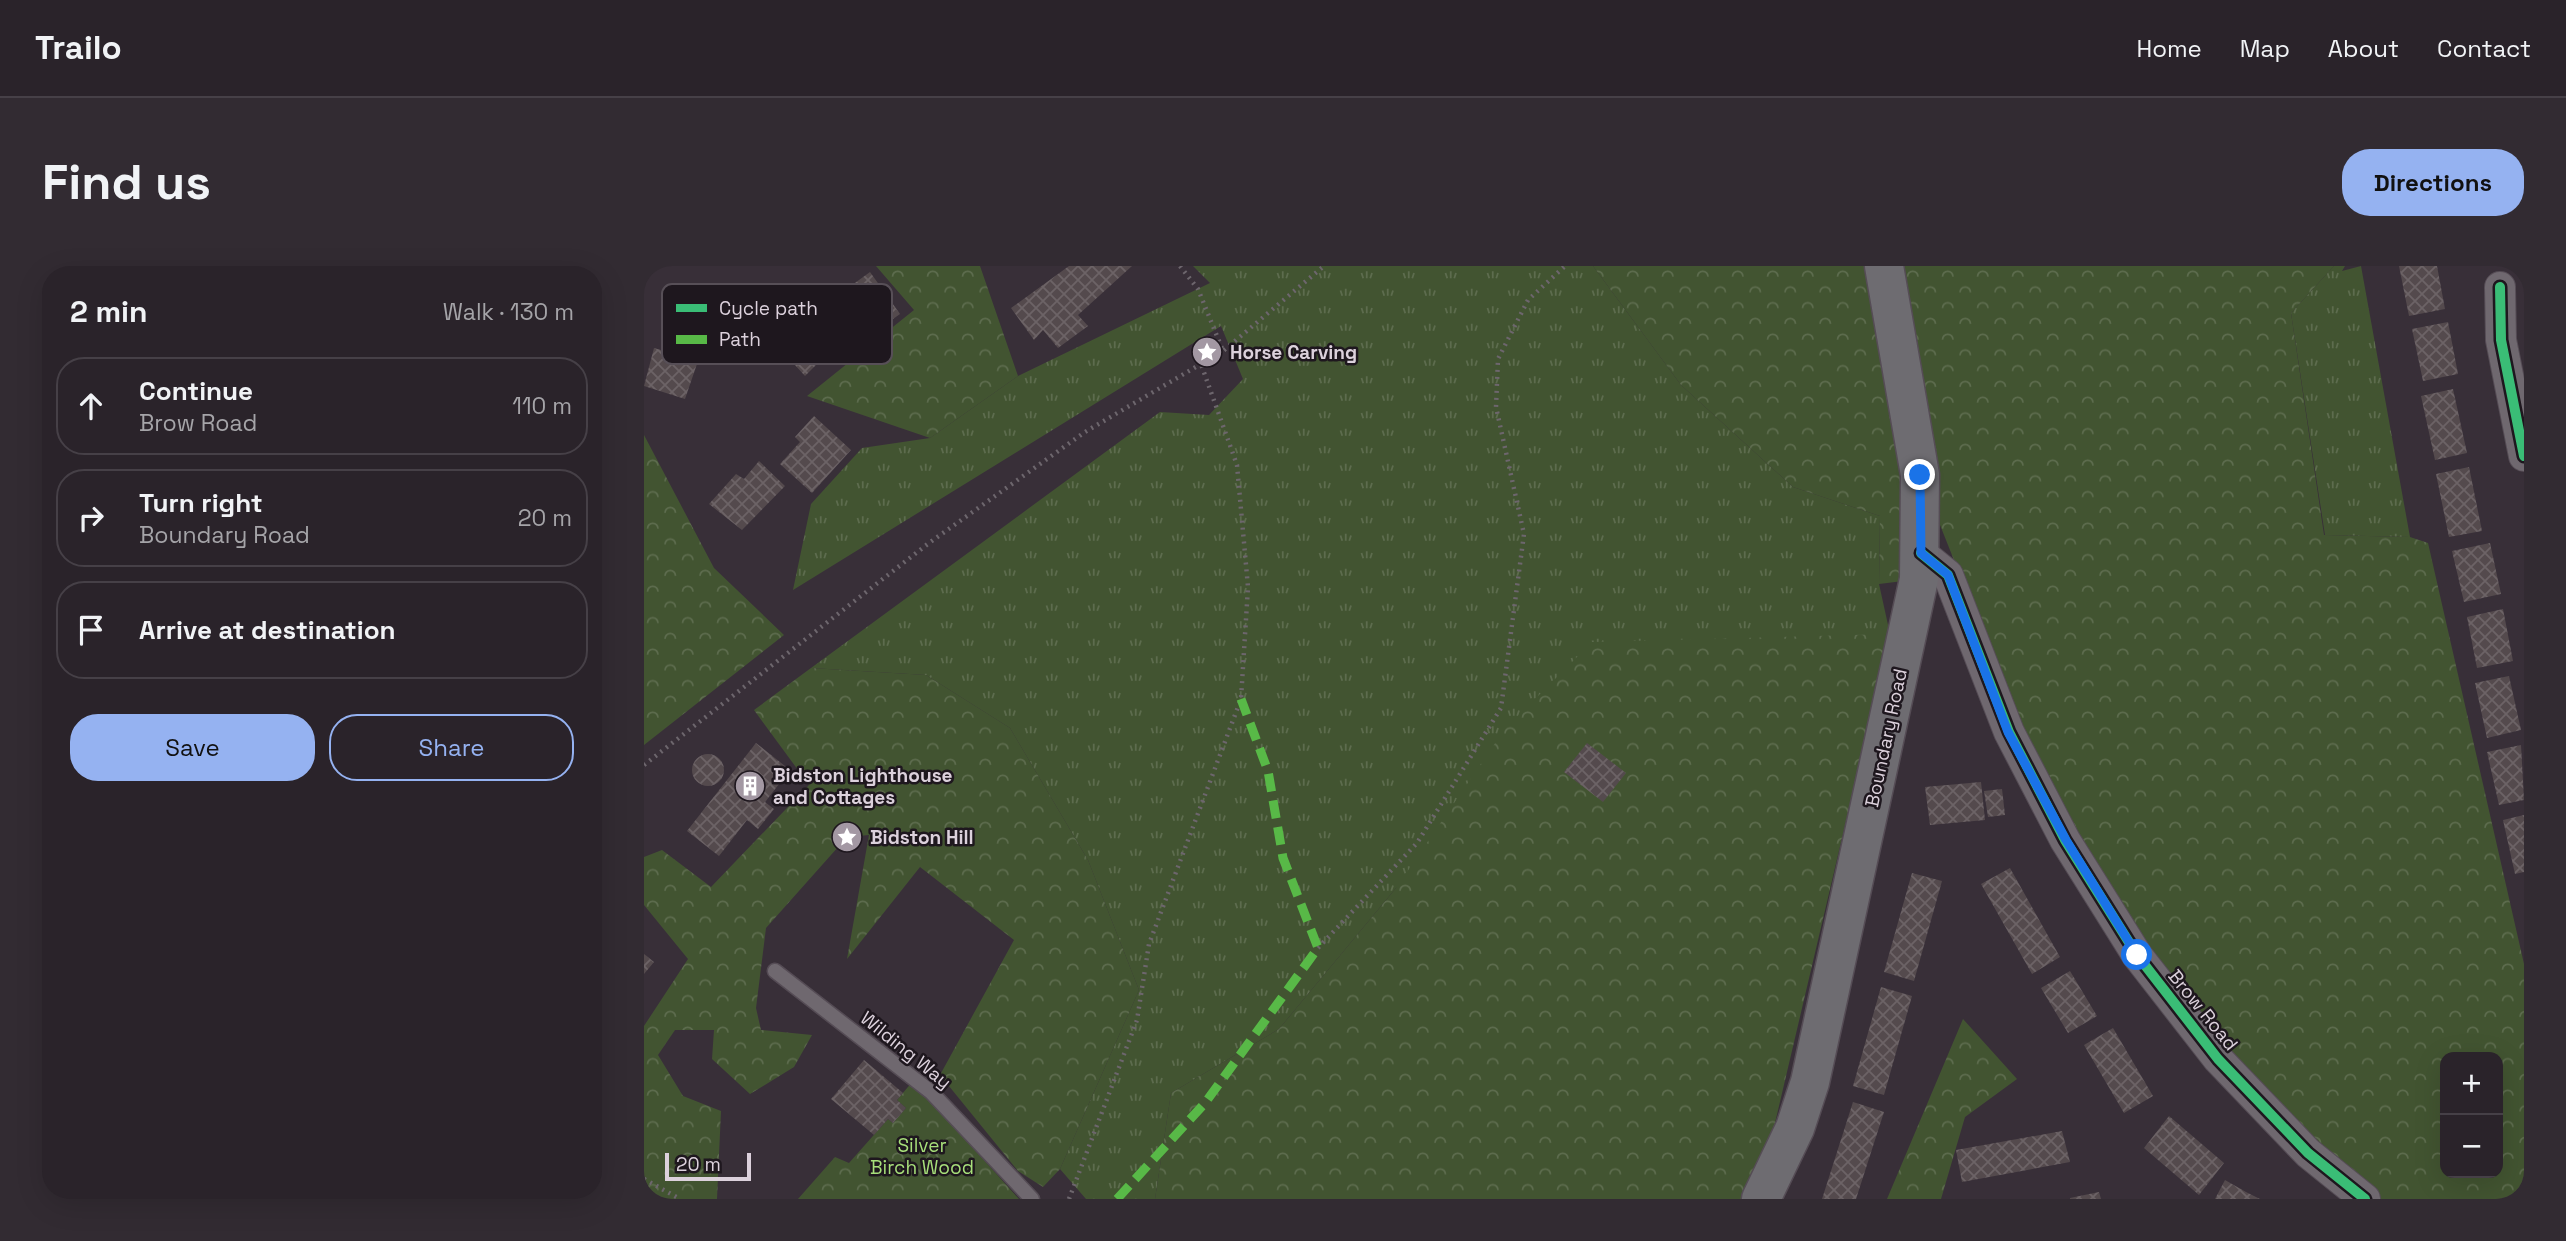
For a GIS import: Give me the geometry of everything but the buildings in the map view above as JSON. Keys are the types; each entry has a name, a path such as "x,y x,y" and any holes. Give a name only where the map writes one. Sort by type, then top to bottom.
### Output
{"main road":[{"name":"Boundary Road","path":"1761,1199 1795,1128 1810,1082 1914,605 1921,553 1920,475 1884,266"}],"street":[{"path":"2500,288 2501,340 2524,456"},
{"name":"Brow Road","path":"1921,553 1948,575 2008,732 2066,840 2137,955 2218,1059 2308,1153 2365,1199"}],"lane":[{"name":"Wilding Way","path":"775,971 931,1092 1032,1199"}],"path":[{"path":"1180,266 1198,289 1212,331 1223,351"},
{"path":"644,765 929,543 1085,432 1223,351 1324,266"},
{"path":"1318,947 1417,844 1502,708 1524,534 1496,407 1498,359 1528,300 1565,266"},
{"path":"1069,1199 1137,1020 1149,944 1241,699 1248,587 1237,465 1201,364"},
{"path":"644,1179 680,1199"}],"green space":[{"path":"876,266 980,266 1018,376 930,438 807,396 847,364 892,364 892,328 914,310"},
{"path":"1193,266 1593,266 1681,385 1793,487 1880,516 1879,584 1890,634 1396,888 1279,1029 1171,1093 1155,1199 1086,1199 1060,1169 1139,990 1088,860 1010,728 926,675 811,668 1160,412 1209,415 1243,379 1221,326 793,590 811,504 862,448 930,438 1018,376 1210,283"},
{"path":"1593,266 2334,266 2291,313 2324,535 2410,537 2428,543 2524,964 2524,1199 2365,1199 2308,1153 2065,840 1921,477 1919,579 1879,584 1880,516 1793,487 1681,385"},
{"path":"2334,266 2345,266 2342,271 2361,266 2410,537 2325,535 2291,313"},
{"path":"644,435 714,568 784,635 644,745"},
{"path":"1890,634 1767,1157 1743,1199 1155,1199 1171,1093 1279,1029 1396,888 1504,730 1592,642"},
{"name":"Silver Birch Wood","path":"811,668 926,675 1010,728 1088,860 1139,990 1060,1169 1043,1187 1018,1171 940,1075 1014,940 920,867 847,959 869,835 847,837 766,928 756,1008 761,1030 812,1035 794,1067 750,1094 712,1059 714,1030 675,1030 658,1055 683,1096 721,1111 717,1199 644,1199 644,1026 688,959 644,905 644,857 662,850 711,887 809,785 754,710"},
{"path":"1963,1019 2017,1079 1965,1117 1941,1199 1887,1199"},
{"name":"Silver Birch Wood","path":"913,1081 1019,1199 798,1199 835,1157 849,1163 888,1119 893,1123 906,1108 897,1100"}],"marked path":[{"path":"1117,1199 1205,1103 1318,948 1283,858 1268,771 1241,699"}],"cycle path":[{"path":"2500,287 2501,340 2524,456"},
{"path":"1921,553 1948,575 2009,732 2065,840 2137,955 2218,1059 2308,1153 2365,1199"}],"place":[{"name":"Horse Carving","path":"1207,352"},
{"name":"Bidston Lighthouse and Cottages","path":"750,786"},
{"name":"Bidston Hill","path":"847,837"}],"route":[{"path":"1920,475 1921,553 1948,575 1963,608 2008,732 2066,840 2137,955"}]}
